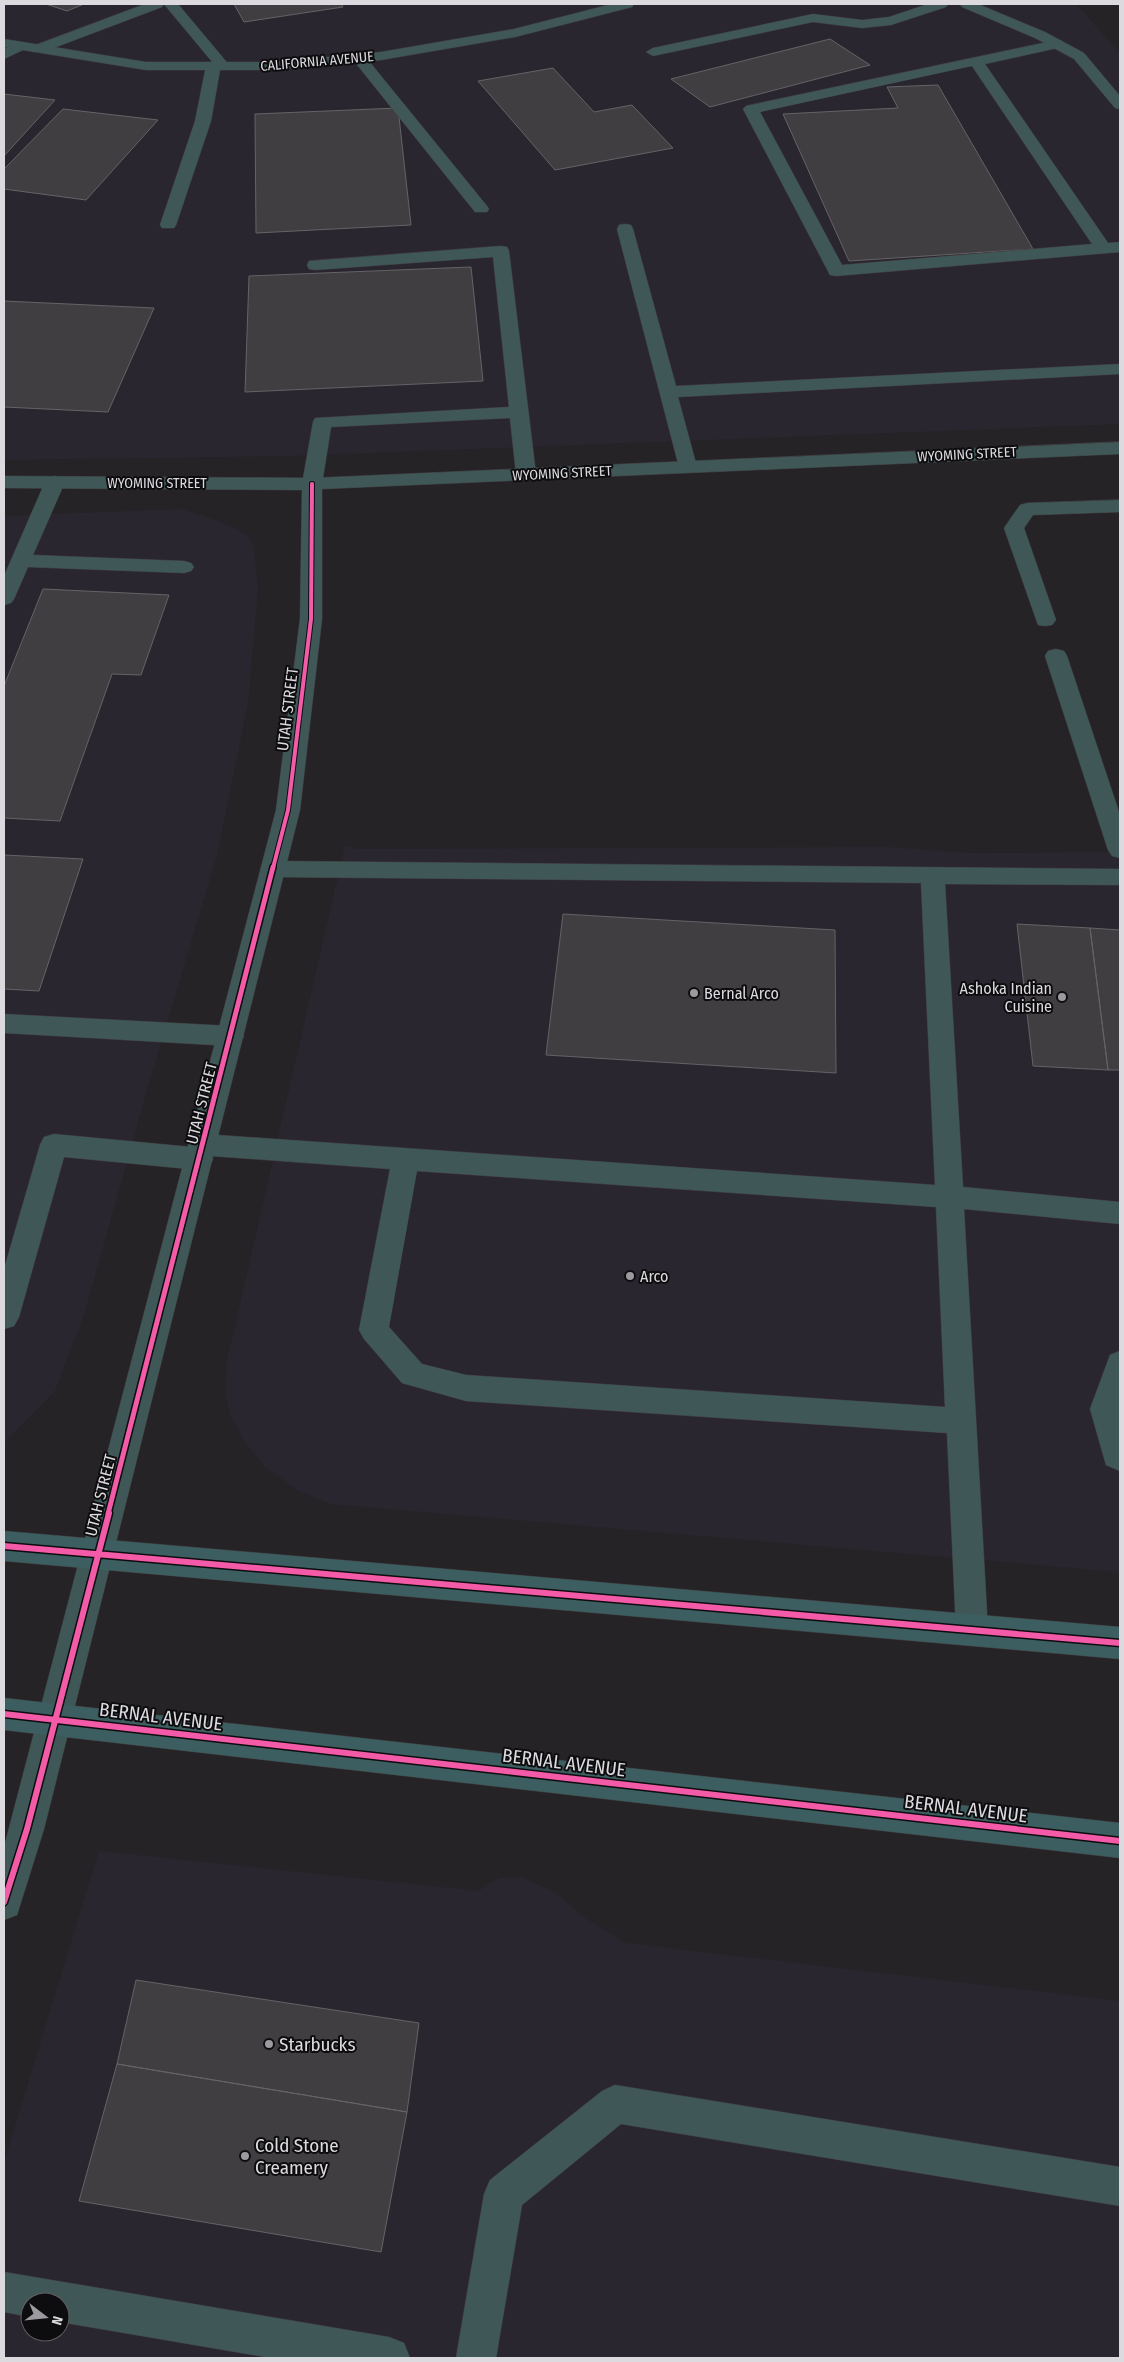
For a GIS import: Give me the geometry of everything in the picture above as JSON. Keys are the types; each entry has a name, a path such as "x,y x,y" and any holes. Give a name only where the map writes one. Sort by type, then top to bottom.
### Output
{"main road":[{"path":"4,1546 1120,1643"},
{"name":"BERNAL AVENUE","path":"4,1714 1120,1841"}],"street":[{"path":"38,49 157,4"},
{"path":"168,225 203,121 218,66 171,4"},
{"name":"CALIFORNIA AVENUE","path":"4,43 146,66 274,66 359,58 514,33 602,6 627,4"},
{"path":"653,52 813,18 834,19 862,24 891,21 942,4"},
{"path":"967,4 1057,44 1079,56 1120,105"},
{"path":"1057,44 752,108 836,272 1112,248"},
{"path":"4,55 20,46"},
{"path":"359,58 481,210"},
{"path":"976,61 1112,248"},
{"path":"625,229 687,467"},
{"path":"314,265 501,251 526,474"},
{"path":"668,392 1120,369"},
{"name":"UTAH STREET","path":"4,1902 27,1829 56,1719 288,810 311,619 312,484 322,422 519,412"},
{"name":"WYOMING STREET","path":"4,482 312,484 1120,448"},
{"path":"4,599 55,482"},
{"path":"1045,620 1014,528 1027,508 1120,506"},
{"path":"20,561 184,567"},
{"path":"1056,656 1120,850"},
{"path":"273,869 1120,877"},
{"path":"933,875 972,1630"},
{"path":"4,1023 231,1036"},
{"path":"4,1317 54,1145 405,1160 950,1197 1120,1213"},
{"path":"405,1160 374,1330 413,1374 466,1388 960,1421"},
{"path":"1120,1364 1105,1409 1117,1456 1120,1457"},
{"path":"476,2358 504,2194 615,2104 1120,2187"},
{"path":"4,2292 390,2358"}],"shaded area":[{"path":"4,4 1076,4 1120,53 1120,424 287,456 4,460"},
{"path":"183,509 231,526 250,537 254,549 258,588 248,704 216,859 149,1083 84,1315 55,1391 4,1443 4,516"},
{"path":"345,845 356,849 887,847 972,853 1120,852 1120,1572 331,1504 297,1490 265,1467 244,1441 230,1415 226,1395 227,1361"},
{"path":"99,1851 478,1891 499,1878 522,1877 554,1892 587,1919 625,1943 1120,2001 1120,2358 4,2358 4,2162"}],"building":[{"path":"46,4 84,4 67,11"},
{"path":"234,4 341,4 343,7 244,22"},
{"path":"830,39 870,65 710,107 671,79"},
{"path":"553,68 594,112 632,105 673,148 555,170 478,81"},
{"path":"938,85 1033,249 849,261 783,114 898,108 887,87"},
{"path":"4,94 55,100 4,156"},
{"path":"398,108 411,225 256,233 255,114"},
{"path":"63,109 158,120 86,200 4,189 4,169"},
{"path":"471,267 483,381 245,392 249,276"},
{"path":"4,301 154,308 108,412 4,407"},
{"path":"43,589 169,595 141,675 112,674 60,821 4,818 4,686"},
{"path":"4,855 83,859 39,991 4,989"},
{"name":"Bernal Arco","path":"563,914 835,930 836,1073 546,1055"},
{"name":"Ashoka Indian Cuisine","path":"1017,924 1090,928 1108,1070 1033,1066"},
{"path":"1090,928 1120,930 1120,1070 1108,1070"},
{"name":"Starbucks","path":"136,1980 419,2023 407,2112 117,2064"},
{"name":"Cold Stone Creamery","path":"117,2064 407,2112 381,2252 79,2201"}],"cycle path":[{"path":"4,1902 27,1829 56,1719 288,810 311,619 312,484"},
{"path":"4,1546 1120,1643"},
{"path":"4,1714 1120,1841"}],"place":[{"name":"Bernal Arco","path":"694,993"},
{"name":"Ashoka Indian Cuisine","path":"1062,997"},
{"name":"Arco","path":"630,1276"},
{"name":"Starbucks","path":"269,2044"},
{"name":"Cold Stone Creamery","path":"245,2156"}]}
